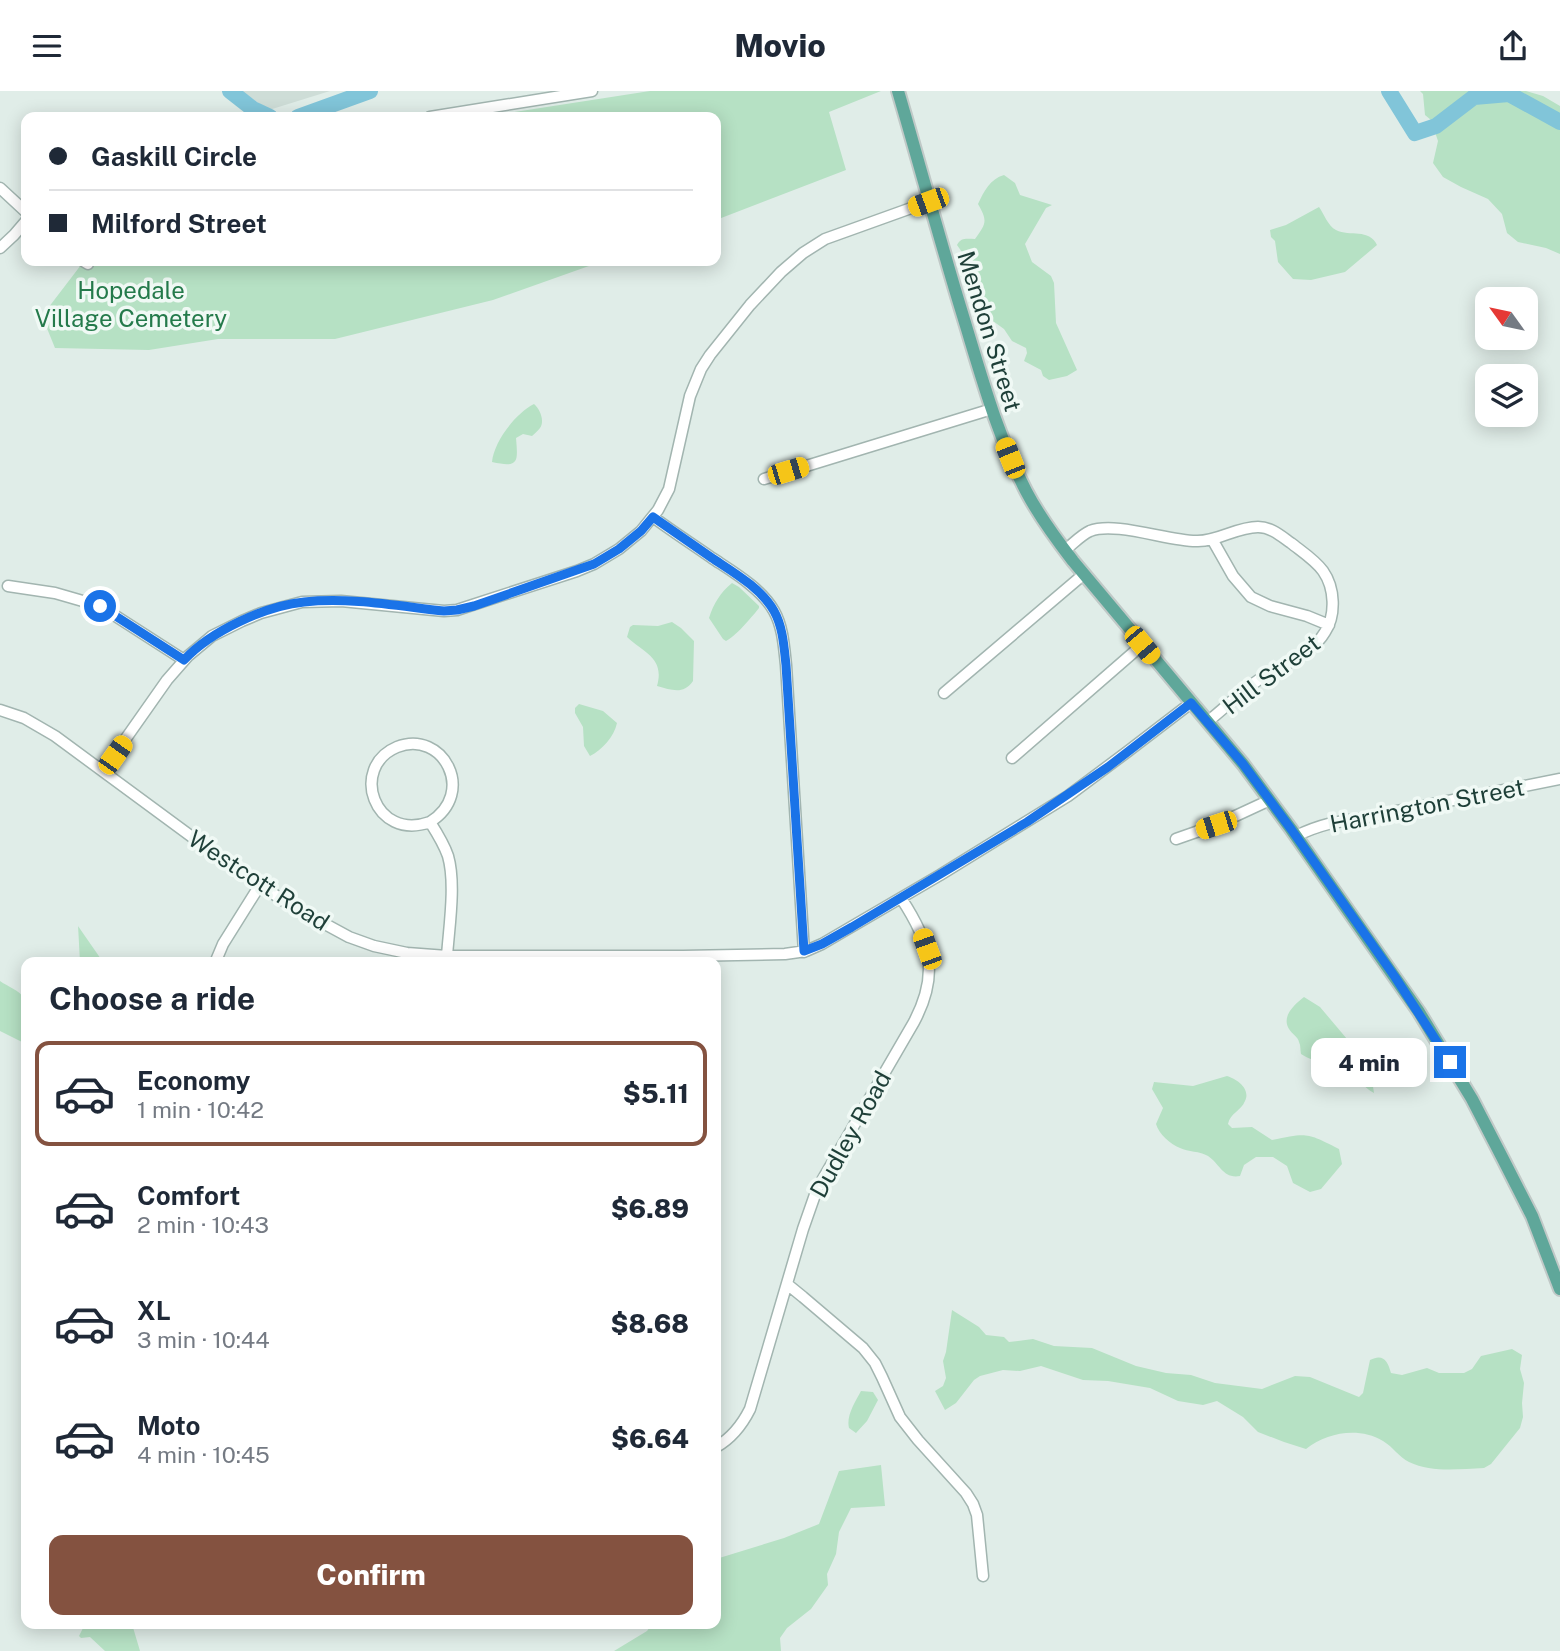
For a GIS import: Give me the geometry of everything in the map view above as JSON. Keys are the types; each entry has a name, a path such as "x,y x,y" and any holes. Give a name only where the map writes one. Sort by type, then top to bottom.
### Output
{"main road":[{"name":"Mendon Street","path":"898,91 928,202 992,409 1010,458 1027,493 1084,574 1243,764 1401,986 1472,1099 1531,1216 1560,1289"}],"street":[{"path":"461,112 592,91"},
{"path":"0,188 21,207"},
{"path":"103,771 184,660 212,636 242,621 302,602 341,601 457,610 594,564 625,545 653,517 669,489 691,396 701,369 750,305 781,272 825,239 928,202"},
{"path":"0,248 21,227"},
{"path":"764,479 992,409"},
{"path":"653,517 730,570 766,600 775,612 786,665 804,951"},
{"name":"Hill Street","path":"1065,550 1087,532 1104,529 1203,542 1247,528 1259,527 1268,528 1279,535 1323,571 1332,592 1329,625 1325,633 1311,649 1256,682 1207,722"},
{"path":"1212,539 1233,576 1251,597 1329,625"},
{"path":"944,693 1084,574"},
{"path":"8,586 55,593 100,606 184,660"},
{"path":"1012,758 1142,645"},
{"name":"Westcott Road","path":"660,957 785,954 804,951 832,939 1068,796 1191,703"},
{"name":"Westcott Road","path":"0,710 24,718 45,730 226,862 290,905 349,937 374,946 447,957"},
{"path":"423,746 438,753 448,765 453,781 451,797 443,812 430,822 412,826 394,821 380,810 375,801 372,783 377,765 398,747 423,746"},
{"name":"Harrington Street","path":"1296,836 1332,822 1560,779"},
{"path":"1176,839 1216,825 1268,797"},
{"path":"430,822 448,854 451,873 447,957"},
{"path":"218,957 260,885"},
{"name":"Dudley Road","path":"721,1443 737,1431 750,1409 817,1189 914,1022 925,998 930,977 927,949 901,898"},
{"path":"787,1284 863,1348 882,1377 900,1417 966,1493 977,1515 983,1576"}],"shaded area":[{"path":"241,91 330,91 269,110"}],"green space":[{"path":"650,91 881,91 829,112 846,170 721,218 721,112 515,112"},
{"path":"1420,91 1526,91 1543,96 1560,106 1560,254 1518,242 1507,233 1502,214 1488,199 1443,177 1433,163 1438,141 1431,120 1425,115 1423,94"},
{"path":"1004,175 1015,183 1020,195 1052,205 1046,208 1025,244 1032,262 1051,276 1054,283 1056,323 1077,370 1067,376 1049,380 1043,376 1041,370 1024,361 1026,348 1012,341 1004,329 986,316 967,279 969,268 957,245 962,240 975,239 979,234 984,219 978,204 991,183"},
{"path":"1319,207 1328,223 1336,230 1369,236 1377,245 1345,272 1311,280 1293,279 1278,262 1275,241 1270,230 1286,225"},
{"name":"Hopedale Village Cemetery","path":"80,266 589,266 493,300 335,339 218,339 149,350 55,348 42,316"},
{"path":"534,404 541,415 540,428 532,436 523,434 516,438 515,461 507,464 492,462 497,445 507,429 520,414"},
{"path":"732,583 759,608 726,641 709,618 718,599"},
{"path":"672,622 694,641 693,681 681,690 657,686 659,677 656,662 627,637 633,625 658,626"},
{"path":"579,704 603,711 617,723 607,743 590,756 584,746 583,727 575,713"},
{"path":"78,926 100,957 80,957"},
{"path":"0,981 21,994 21,1042 0,1031"},
{"path":"1304,997 1320,1007 1347,1039 1354,1059 1372,1080 1374,1093 1344,1069 1301,1054 1298,1040 1289,1029 1287,1019 1290,1011"},
{"path":"1227,1076 1239,1082 1246,1092 1243,1104 1229,1120 1228,1124 1232,1128 1252,1127 1272,1140 1306,1135 1339,1149 1342,1164 1321,1189 1310,1192 1293,1183 1287,1166 1273,1157 1256,1157 1244,1165 1240,1176 1230,1175 1208,1156 1180,1148 1162,1135 1156,1124 1163,1108 1152,1089 1154,1082 1193,1086"},
{"path":"952,1310 979,1327 986,1335 1004,1337 1009,1342 1033,1339 1054,1346 1092,1348 1136,1366 1191,1375 1215,1383 1262,1389 1295,1376 1310,1377 1359,1397 1363,1393 1370,1360 1378,1357 1384,1359 1391,1373 1402,1375 1427,1368 1439,1373 1464,1373 1472,1369 1481,1356 1512,1349 1522,1355 1520,1369 1524,1383 1523,1417 1520,1428 1491,1464 1484,1468 1446,1469 1427,1468 1409,1462 1383,1441 1364,1434 1334,1435 1306,1449 1258,1432 1243,1417 1217,1401 1203,1405 1178,1401 1150,1388 1083,1380 1041,1366 1020,1371 1003,1370 980,1376 956,1403 945,1410 935,1391 943,1386 946,1378 943,1361"},
{"path":"861,1391 873,1392 878,1400 867,1421 856,1433 849,1428 849,1419"},
{"path":"881,1465 885,1506 851,1508 839,1532 836,1554 827,1574 828,1585 811,1609 787,1628 780,1638 781,1651 614,1651 648,1629 721,1629 721,1557 819,1524 839,1471"},
{"path":"82,1629 133,1629 140,1651 105,1651 90,1637 79,1636"}],"waterway":[{"path":"230,91 259,112"},
{"path":"312,112 370,91"},
{"path":"1389,91 1415,133 1436,126 1474,97 1509,94 1560,122"}],"route":[{"path":"100,606 184,660 212,636 242,621 302,602 341,601 444,611 474,606 607,558 641,531 653,517 730,570 766,600 775,612 786,665 804,951 852,927 1068,796 1191,703 1243,764 1291,829 1419,1012 1450,1062"}]}
